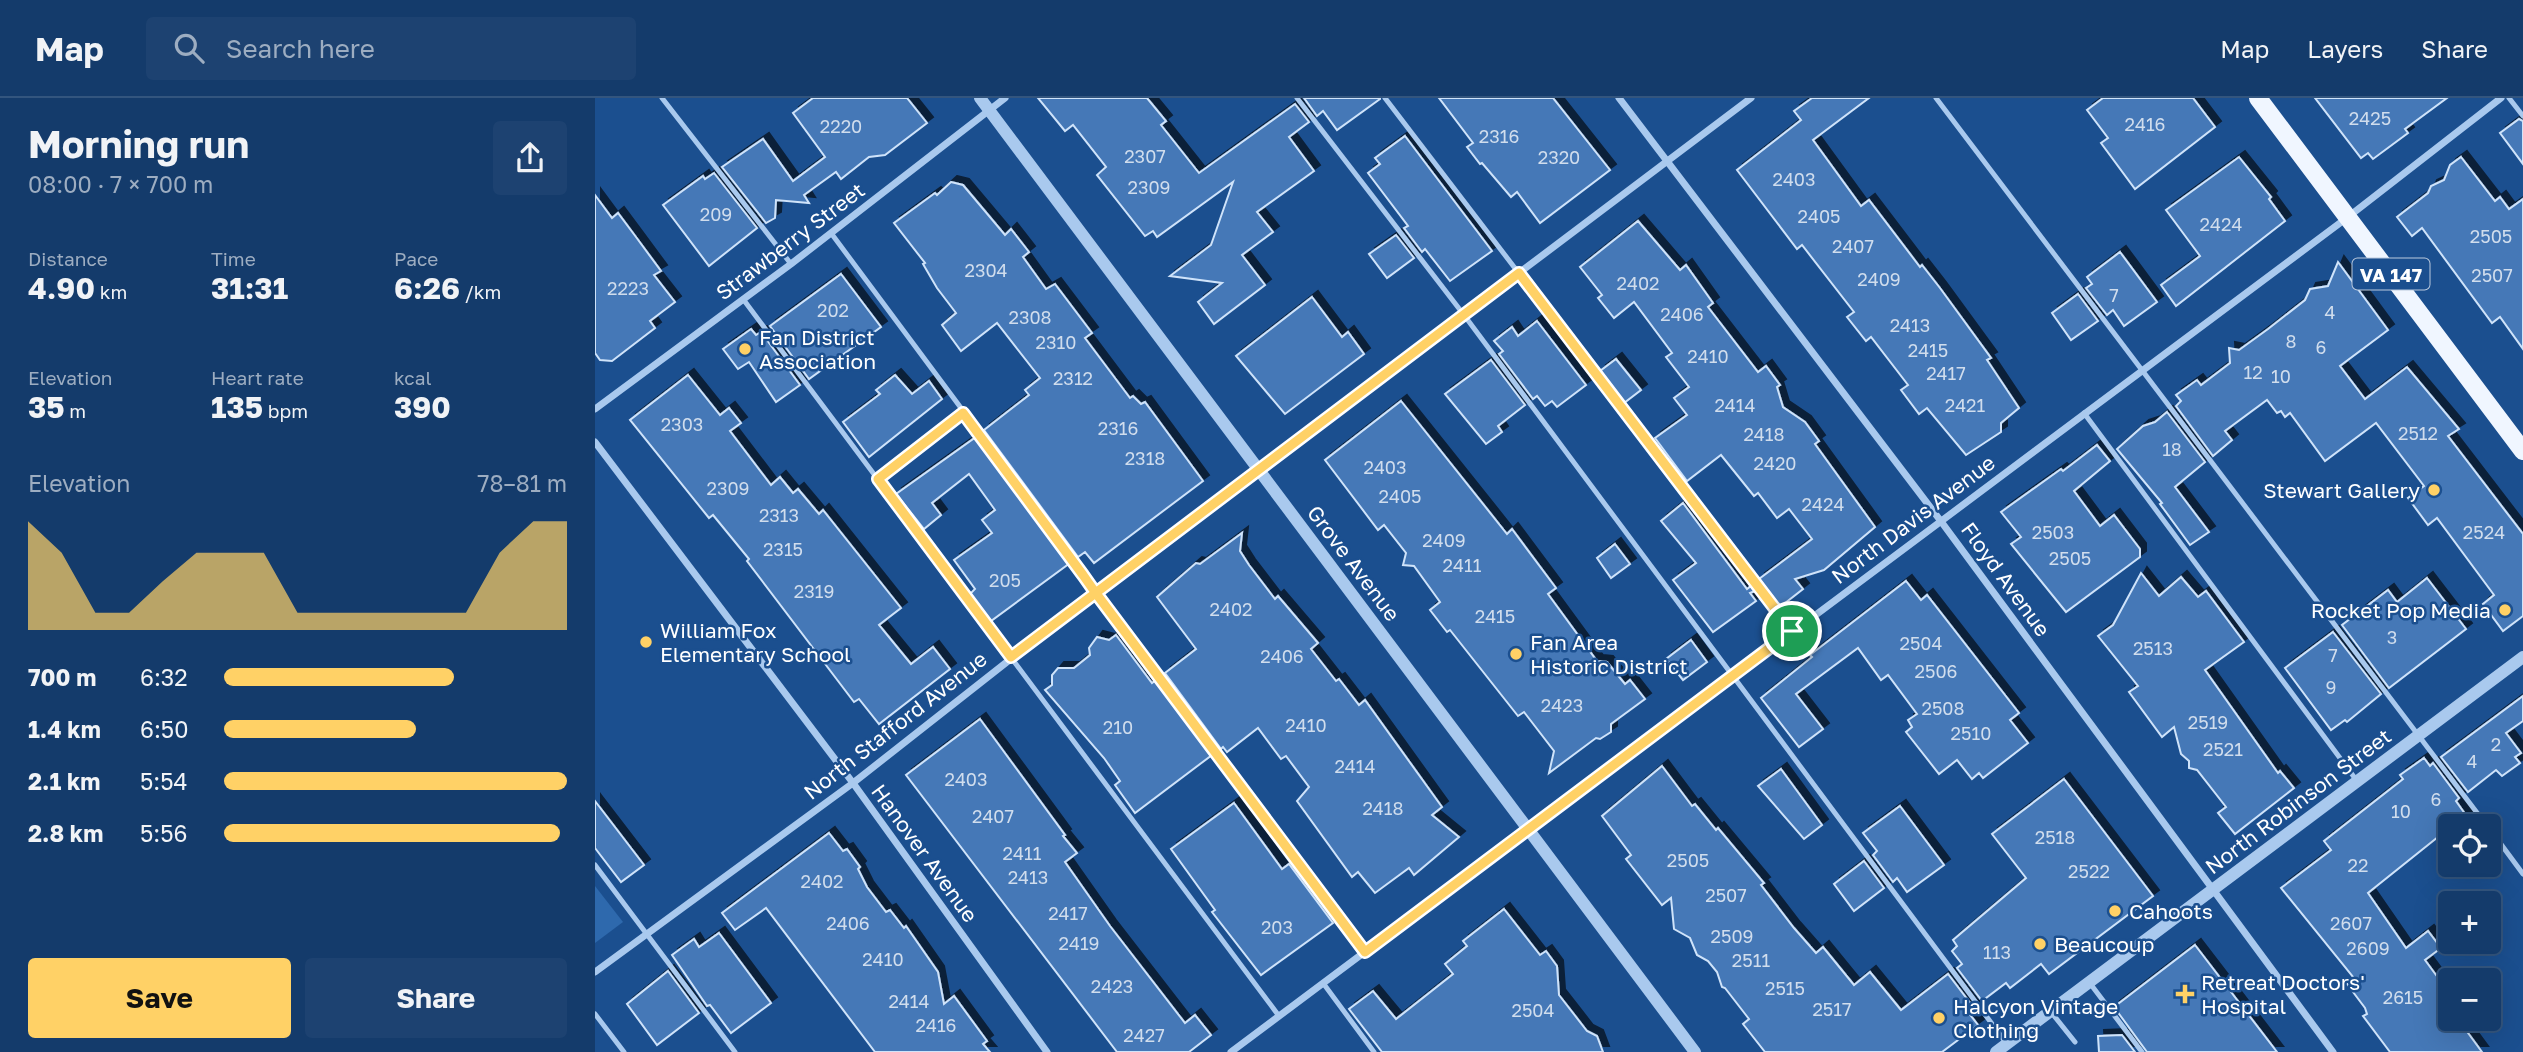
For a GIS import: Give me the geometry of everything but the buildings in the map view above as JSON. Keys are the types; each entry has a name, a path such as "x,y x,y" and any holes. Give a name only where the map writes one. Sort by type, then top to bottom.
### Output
{"main road":[{"name":"VA 147","path":"2259,98 2523,451"}],"street":[{"name":"Grove Avenue","path":"980,98 1695,1052"},
{"name":"Strawberry Street","path":"595,409 791,264 1005,98"},
{"name":"Floyd Avenue","path":"1619,98 1940,520 2333,1052"},
{"name":"North Stafford Avenue","path":"595,972 853,783 1095,592 1751,98"},
{"name":"North Davis Avenue","path":"1231,1052 2083,412 2348,217 2501,98"},
{"name":"Hanover Avenue","path":"595,442 853,783 1047,1052"},
{"name":"North Robinson Street","path":"2001,1048 2523,657"}],"lane":[{"path":"662,98 791,264"},
{"path":"1297,98 1464,315 1732,676 2001,1048"},
{"path":"1385,98 1792,631"},
{"path":"1936,98 2478,814"},
{"path":"2509,98 2523,116"},
{"path":"831,233 1095,592 1365,952"},
{"path":"743,299 1279,1016"},
{"path":"2083,412 2357,781"},
{"path":"878,479 963,413"},
{"path":"2501,844 2523,874"},
{"path":"595,865 735,1052"},
{"path":"2089,982 2142,1052"},
{"path":"1323,983 1374,1052"},
{"path":"2051,1011 2075,1042"},
{"path":"595,1014 624,1052"}],"shaded area":[{"path":"595,886 623,922 595,943"}],"place":[{"name":"Fan District Association","path":"745,349"},
{"name":"Stewart Gallery","path":"2434,490"},
{"name":"Rocket Pop Media","path":"2505,610"},
{"name":"William Fox Elementary School","path":"646,642"},
{"name":"Fan Area Historic District","path":"1516,654"},
{"name":"Cahoots","path":"2115,911"},
{"name":"Beaucoup","path":"2040,944"},
{"name":"Retreat Doctors' Hospital","path":"2185,994"},
{"name":"Halcyon Vintage Clothing","path":"1939,1018"}],"route":[{"path":"1792,631 1365,952 1095,592 963,413 878,479 1011,657 1095,592 1519,273 1792,631"}]}
